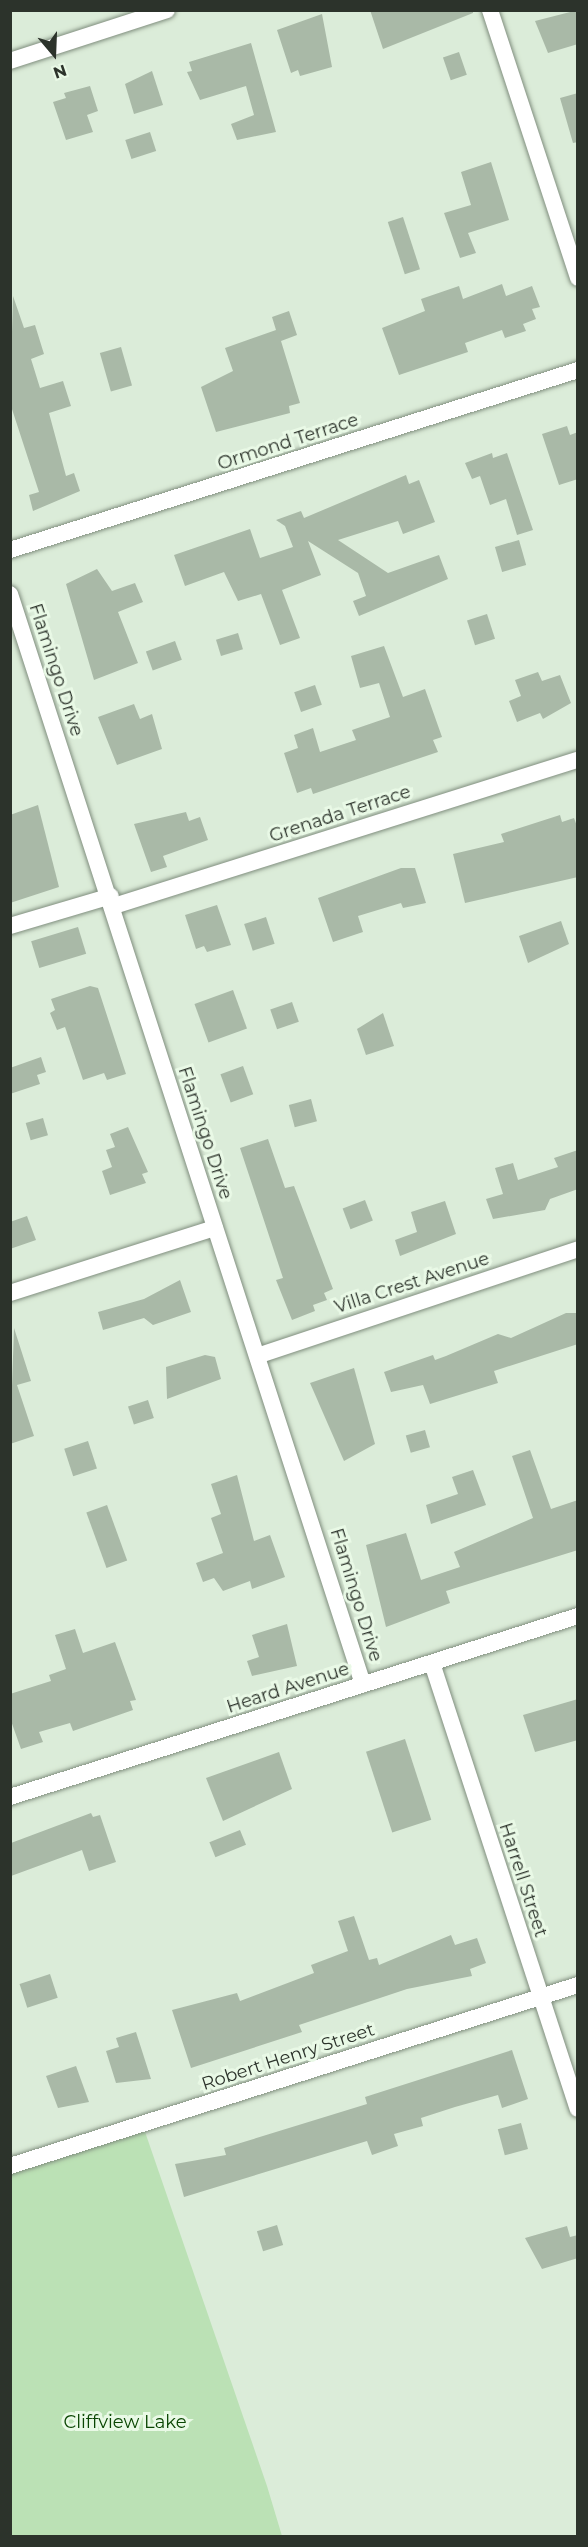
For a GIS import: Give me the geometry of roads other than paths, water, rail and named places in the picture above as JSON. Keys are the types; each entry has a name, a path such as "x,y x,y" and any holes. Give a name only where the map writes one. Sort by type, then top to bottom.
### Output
{"street":[{"path":"10,60 167,10"},
{"path":"490,10 578,278"},
{"name":"Ormond Terrace","path":"10,550 578,370"},
{"name":"Flamingo Drive","path":"10,594 112,901 216,1228 260,1355 363,1684"},
{"name":"Grenada Terrace","path":"10,926 112,901 578,760"},
{"path":"10,1293 216,1228"},
{"name":"Villa Crest Avenue","path":"260,1355 578,1249"},
{"name":"Heard Avenue","path":"10,1797 578,1616"},
{"name":"Harrell Street","path":"432,1663 578,2109"},
{"name":"Robert Henry Street","path":"10,2166 578,1985"}],"park label":[{"name":"Cliffview Lake","path":"125,2422"}]}
